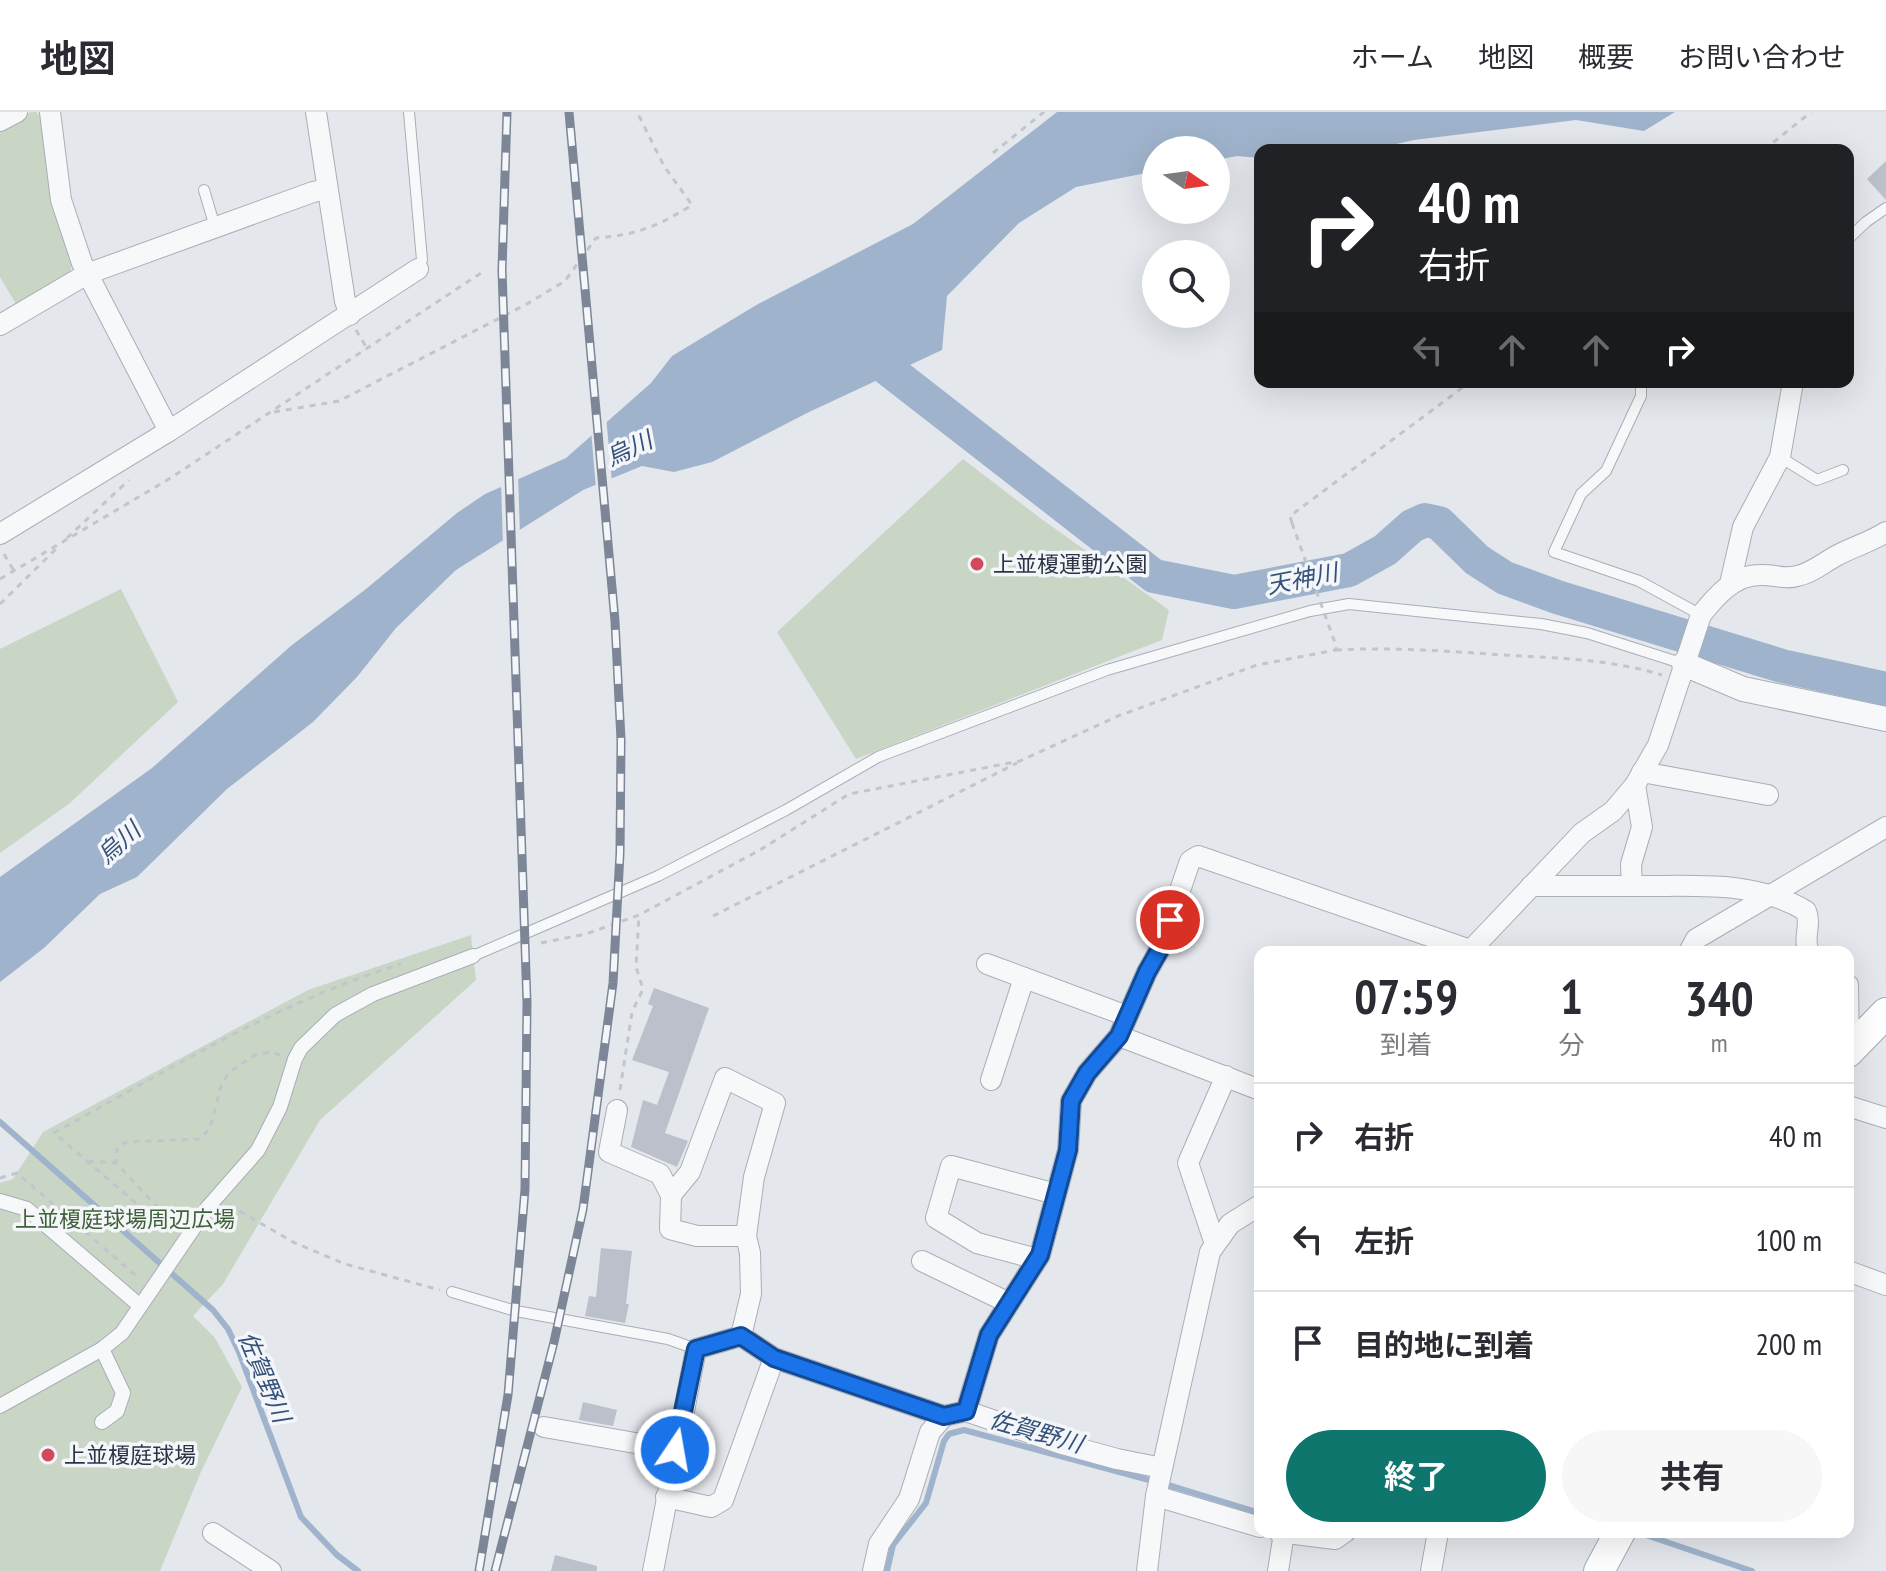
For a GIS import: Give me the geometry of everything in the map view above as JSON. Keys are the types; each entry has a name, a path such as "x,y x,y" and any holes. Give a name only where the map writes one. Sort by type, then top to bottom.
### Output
{"main road":[{"path":"1854,1047 1886,1013"},
{"path":"1599,1571 1617,1538"}],"street":[{"path":"0,121 17,112"},
{"path":"50,112 61,200 87,274 169,431"},
{"path":"316,112 345,301 351,319"},
{"path":"0,325 87,274 327,189"},
{"path":"0,534 351,319 418,269"},
{"path":"1730,584 1743,527 1780,457 1792,388"},
{"path":"1476,946 1582,833 1613,811 1638,778 1658,745 1681,664 1699,620 1730,584 1749,576 1790,578 1808,573 1886,532"},
{"path":"1681,664 1743,689 1886,719"},
{"path":"1638,778 1768,795"},
{"path":"1632,886 1631,864 1642,827 1638,778"},
{"path":"1692,946 1696,939 1770,893 1886,827"},
{"path":"966,1411 989,1335 1037,1259 1068,1150 1071,1101 1087,1073 1119,1036 1160,949 1190,861 1198,856 1457,946"},
{"path":"1531,886 1723,887 1770,893 1806,911 1810,921 1806,936 1808,946"},
{"path":"0,1406 102,1349 122,1333 216,1198 258,1150 270,1130 301,1048 335,1015 373,994 473,956"},
{"path":"987,964 1127,1016"},
{"path":"991,1080 1024,978"},
{"path":"1119,1036 1254,1088"},
{"path":"1215,1244 1188,1163 1226,1076"},
{"path":"671,1195 690,1172 725,1078 775,1103 754,1177 746,1236 750,1253 751,1294 741,1336"},
{"path":"1854,1108 1886,1118"},
{"path":"617,1110 609,1152 660,1174 671,1195 670,1229 697,1236 746,1236"},
{"path":"1037,1259 977,1243 936,1218 939,1205 951,1166 1056,1194"},
{"path":"0,1201 27,1209 139,1305"},
{"path":"1147,1571 1159,1482 1210,1252 1230,1224 1254,1209"},
{"path":"922,1261 1009,1303"},
{"path":"1854,1273 1886,1285"},
{"path":"653,1571 696,1349 741,1336 774,1358 944,1416 966,1411 1117,1459 1159,1482 1254,1524"},
{"path":"102,1349 123,1393 117,1411 102,1422"},
{"path":"666,1497 711,1507 723,1500 774,1358"},
{"path":"873,1571 879,1544 909,1499 930,1432 944,1416"},
{"path":"544,1427 675,1450"},
{"path":"213,1533 271,1571"},
{"path":"1278,1571 1281,1538"},
{"path":"1431,1571 1437,1538"}],"lane":[{"path":"409,112 422,260 418,269"},
{"path":"204,190 215,227"},
{"path":"1854,233 1886,208"},
{"path":"1641,388 1641,396 1606,471 1581,494 1554,552 1639,581 1699,620"},
{"path":"1780,457 1817,480 1843,470"},
{"path":"473,956 658,876 786,810 878,757 1107,670 1310,611 1349,604 1541,624 1587,633 1681,664"},
{"path":"452,1292 516,1311 668,1339 696,1349"}],"path":[{"path":"274,412 339,401 527,304 565,281 596,238 656,227 692,205 664,166 637,112"},
{"path":"993,153 1044,112"},
{"path":"1771,144 1811,112"},
{"path":"0,579 169,479 481,273"},
{"path":"351,319 368,350"},
{"path":"1336,650 1290,516 1462,388"},
{"path":"0,604 132,477"},
{"path":"0,547 14,572"},
{"path":"713,916 1020,761 1118,716 1257,665 1336,650 1410,649 1618,663 1681,664"},
{"path":"509,940 548,944 611,927 639,915 760,850 849,794 1020,761"},
{"path":"617,1110 632,1012 643,989 636,967 639,915"},
{"path":"162,1212 156,1220 54,1133 279,1012 327,990 401,964"},
{"path":"192,1231 162,1212 116,1163 119,1145 199,1139 210,1129 221,1086 229,1072 255,1055 272,1052 295,1059"},
{"path":"86,1161 116,1163"},
{"path":"0,1178 17,1173 154,1285"},
{"path":"216,1198 293,1242 345,1264 452,1292"}],"green space":[{"path":"31,112 42,118 73,261 70,273 16,304 0,277 0,130"},
{"name":"上並榎運動公園","path":"963,459 1169,610 1162,640 856,759 777,632"},
{"path":"121,589 178,702 70,803 0,853 0,649"},
{"name":"上並榎庭球場周辺広場","path":"471,935 476,980 320,1120 223,1284 193,1316 215,1338 242,1387 200,1474 160,1571 0,1571 0,1183 13,1179 43,1132 308,990"}],"water":[{"name":"烏川","path":"1057,112 1675,112 1644,131 1576,120 1396,144 1254,144 1254,157 1230,157 1230,136 1142,136 1142,174 1076,187 1019,223 947,296 942,350 807,413 712,462 674,472 642,466 583,490 456,570 396,628 357,677 313,722 227,789 137,877 100,894 44,948 0,982 0,877 152,768 292,645 366,589 457,513 485,494 566,458 651,383 672,356 758,304 913,224"}],"pier":[{"path":"606,416 612,482 596,489 591,430"},
{"path":"518,474 520,535 503,545 501,482"}],"building":[{"path":"1886,161 1886,200 1867,179"},
{"path":"654,988 709,1008 665,1133 688,1141 677,1167 631,1147 643,1100 657,1105 669,1072 632,1060 653,1006 648,1004"},
{"path":"601,1248 632,1251 625,1323 585,1316 589,1296 596,1297"},
{"path":"583,1402 617,1410 613,1426 579,1420"},
{"path":"555,1555 597,1566 597,1571 551,1571"}],"waterway":[{"name":"天神川","path":"857,345 1154,576 1234,592 1349,570 1385,550 1412,526 1425,520 1439,523 1477,560 1505,578 1782,666 1886,689"},
{"name":"佐賀野川","path":"0,1122 213,1310 228,1329 239,1352 301,1517 337,1555 358,1571"},
{"name":"佐賀野川","path":"887,1571 893,1545 926,1503 944,1441 949,1434 964,1430 1254,1511"},
{"name":"佐賀野川","path":"1655,1538 1752,1571"}],"railway":[{"path":"479,1571 508,1395 525,1189 527,1003 502,270 507,112"},
{"path":"495,1571 554,1342 583,1209 613,983 620,853 621,740 615,621 569,112"}],"place":[{"name":"上並榎運動公園","path":"977,564"},
{"name":"上並榎庭球場","path":"48,1455"}],"route":[{"path":"675,1450 696,1349 741,1336 774,1358 944,1416 966,1411 989,1335 1040,1255 1068,1150 1071,1101 1087,1073 1119,1036 1160,949 1170,920"}]}
